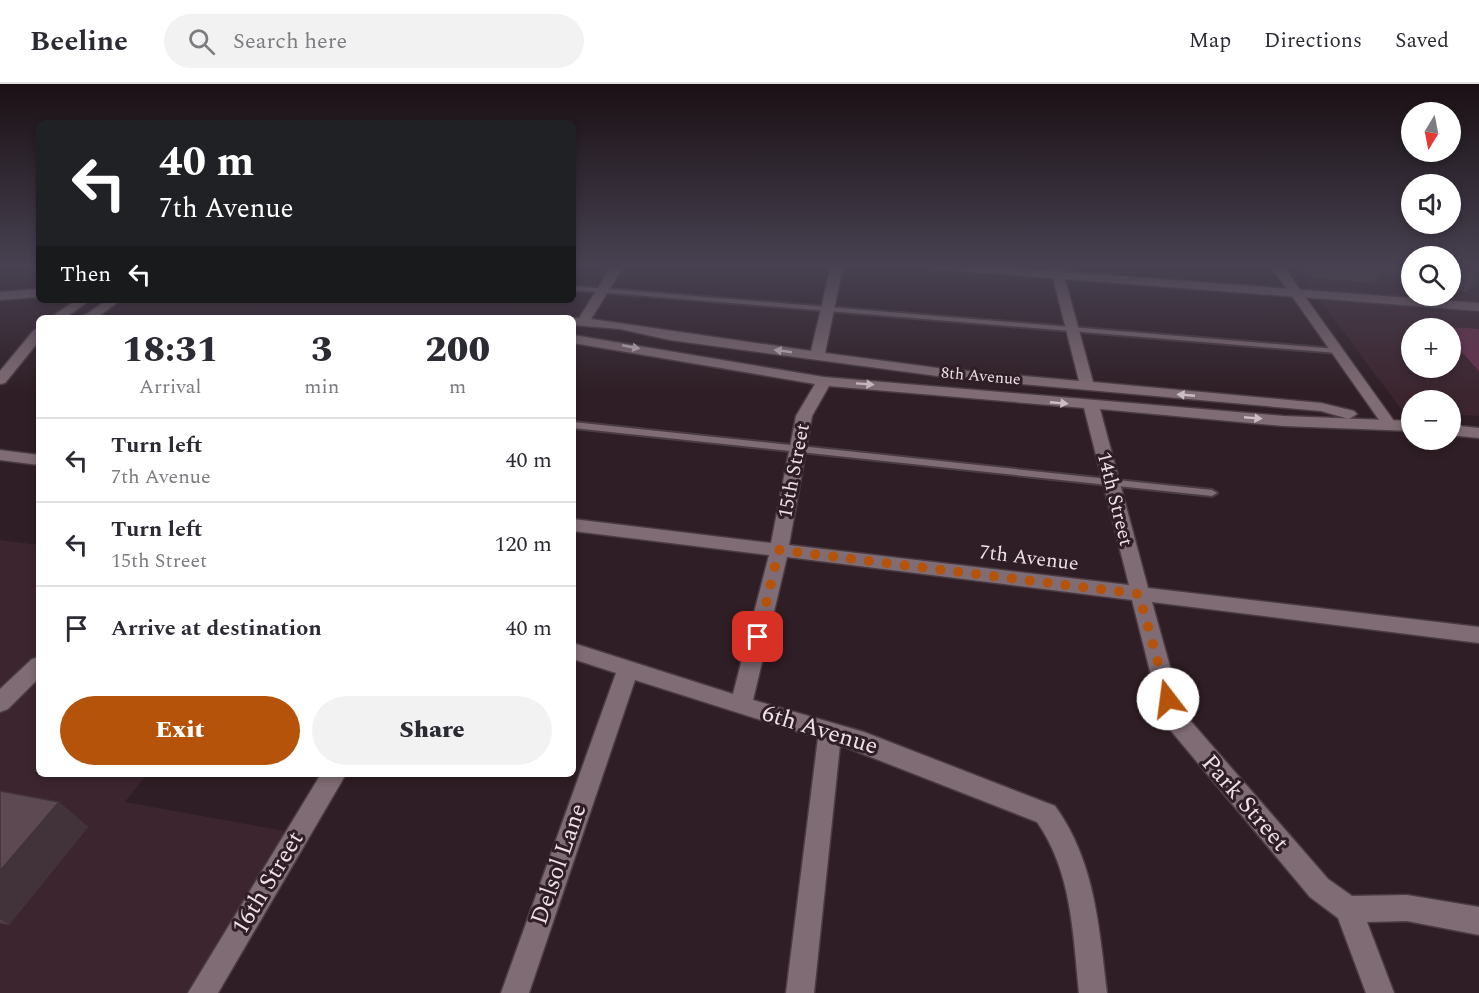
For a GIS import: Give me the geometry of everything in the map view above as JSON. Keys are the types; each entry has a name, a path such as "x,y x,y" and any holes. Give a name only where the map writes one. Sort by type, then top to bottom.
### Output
{"street":[{"path":"578,321 588,308"},
{"path":"1068,308 1087,385"},
{"path":"1306,308 1389,424"},
{"path":"817,356 827,309"},
{"name":"8th Avenue","path":"578,321 620,325 670,336 945,373 1321,408 1389,424"},
{"path":"0,380 36,337"},
{"name":"8th Avenue","path":"576,339 615,344 824,381 1307,422 1401,425"},
{"name":"15th Street","path":"741,706 779,550 804,416 824,381"},
{"name":"14th Street","path":"1091,405 1139,594"},
{"path":"1461,431 1479,433"},
{"path":"0,455 36,460"},
{"name":"7th Avenue","path":"576,525 1479,635"},
{"name":"Park Street","path":"1139,594 1168,699 1180,725 1319,888 1348,909"},
{"name":"6th Avenue","path":"576,652 741,706 864,742 1029,805 1046,814 1058,827 1069,853 1083,912 1093,993"},
{"path":"0,703 36,668"},
{"name":"Delsol Lane","path":"515,993 628,668"},
{"path":"800,993 830,733"},
{"name":"16th Street","path":"202,993 332,777"},
{"path":"1380,993 1348,909 1407,908 1479,921"}],"lane":[{"path":"820,308 1337,351"},
{"path":"576,425 1212,493"}],"shaded area":[{"path":"1326,308 1479,308 1479,416 1461,415 1461,390 1401,390 1401,409"},
{"path":"1461,328 1479,329 1479,371 1461,351"},
{"path":"0,540 36,545 36,777 145,777 125,802 296,833 201,993 0,993"}],"building":[{"path":"0,791 59,802 0,871"}],"route":[{"path":"758,637 779,550 1139,594 1168,699"}]}
